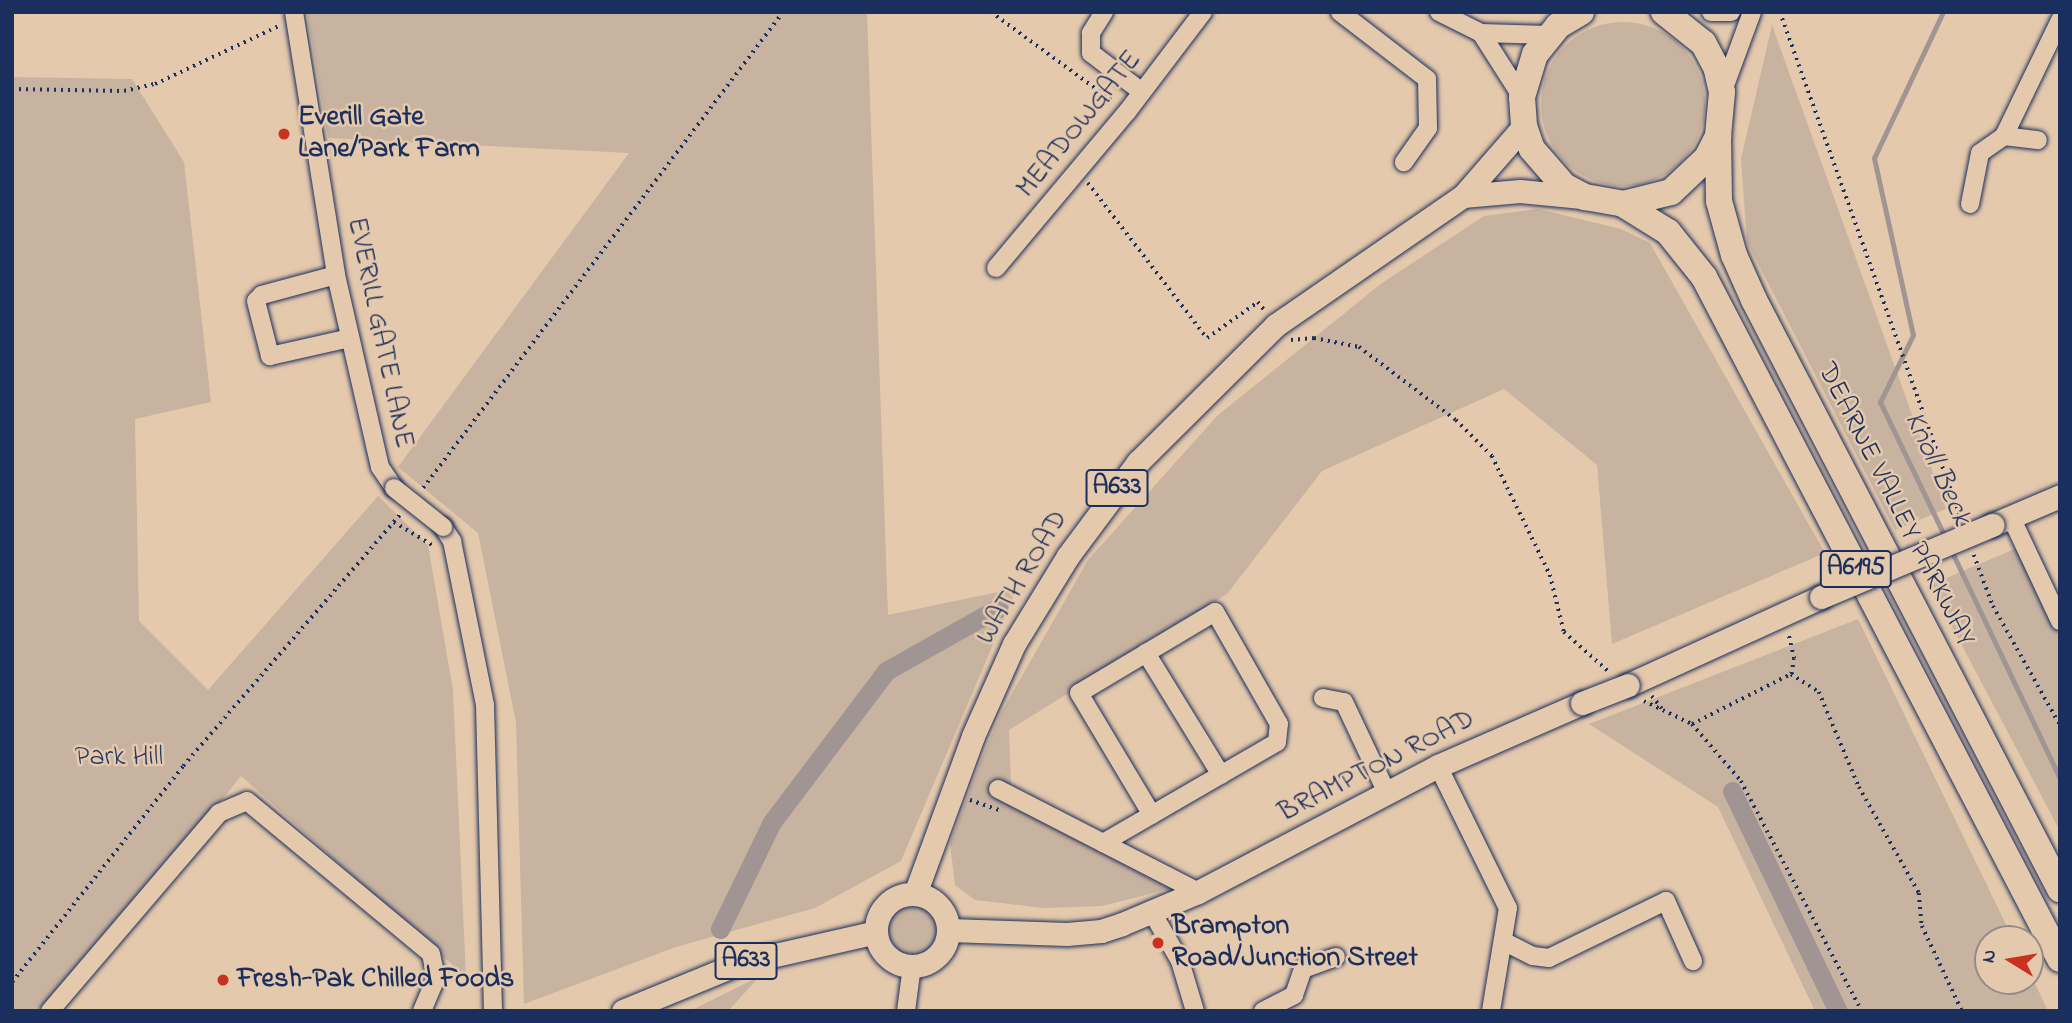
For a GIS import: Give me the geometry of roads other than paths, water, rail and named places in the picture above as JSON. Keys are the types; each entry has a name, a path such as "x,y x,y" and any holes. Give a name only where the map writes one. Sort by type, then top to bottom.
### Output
{"highway":[{"name":"A6195","path":"1581,12 1557,25 1526,75 1522,97 1524,126 1546,169 1585,197 1623,204 1668,232 1704,276 2060,959"},
{"name":"A6195","path":"1623,204 1671,192 1707,158 1718,136 1722,92 1716,67 1703,43 1664,12"},
{"name":"DEARNE VALLEY PARKWAY","path":"1718,136 1719,201 1734,255 1754,300 2060,889"}],"main road":[{"name":"WATH ROAD","path":"915,894 952,792 1014,643 1099,512 1138,461 1276,325 1463,196 1524,126"},
{"name":"WATH ROAD","path":"1463,196 1520,191 1585,197"},
{"name":"BRAMPTON ROAD","path":"948,930 1101,932 1198,891 1438,766 1821,597 2060,496"},
{"path":"915,894 935,901 948,930 942,951 923,965 912,966 883,952 876,932 883,909 892,900 915,894"},
{"name":"A633","path":"623,1011 740,963 876,932"}],"street":[{"path":"1104,12 1091,33 1091,53 1142,92"},
{"name":"MEADOWGATE","path":"996,268 1127,112 1203,12"},
{"path":"1340,12 1427,79 1428,128 1404,162"},
{"path":"1439,12 1481,33 1522,97"},
{"path":"1711,12 1731,12"},
{"path":"1722,92 1752,12"},
{"name":"EVERILL GATE LANE","path":"295,15 336,275 380,467 394,488 447,534 485,705 493,1011"},
{"path":"1970,204 1980,153 2004,136 2060,20"},
{"path":"1481,33 1557,25"},
{"path":"2004,136 2038,140"},
{"path":"336,275 262,295 256,301 270,356 350,338"},
{"path":"2001,521 2060,621"},
{"path":"1103,843 1152,815 1221,775 1277,742 1279,724 1215,612 1079,693 1152,815"},
{"path":"1146,653 1221,775"},
{"path":"1323,698 1344,702 1387,793"},
{"path":"1438,766 1508,908 1505,942 1491,1011"},
{"path":"1005,799 1103,843 1198,891"},
{"path":"50,1011 219,813 247,801 431,954 436,978 422,1011"},
{"path":"1505,942 1533,956 1549,958 1666,901 1693,961"},
{"path":"1152,912 1180,961 1195,1011"},
{"path":"1263,1011 1294,995 1303,970 1336,957"},
{"path":"906,1011 912,966"}],"waterway":[{"name":"Knoll Beck","path":"1943,12 1874,158 1913,335 1880,402 1946,539"},
{"name":"Knoll Beck","path":"1950,548 2060,779"},
{"path":"720,929 772,822 886,671 998,608"},
{"path":"1732,791 1838,1011"}],"place":[{"name":"Everill Gate Lane/Park Farm","path":"284,134"},
{"name":"Brampton Road/Junction Street","path":"1158,943"},
{"name":"Fresh-Pak Chilled Foods","path":"223,980"}],"park label":[{"name":"Park Hill","path":"119,758"}]}
